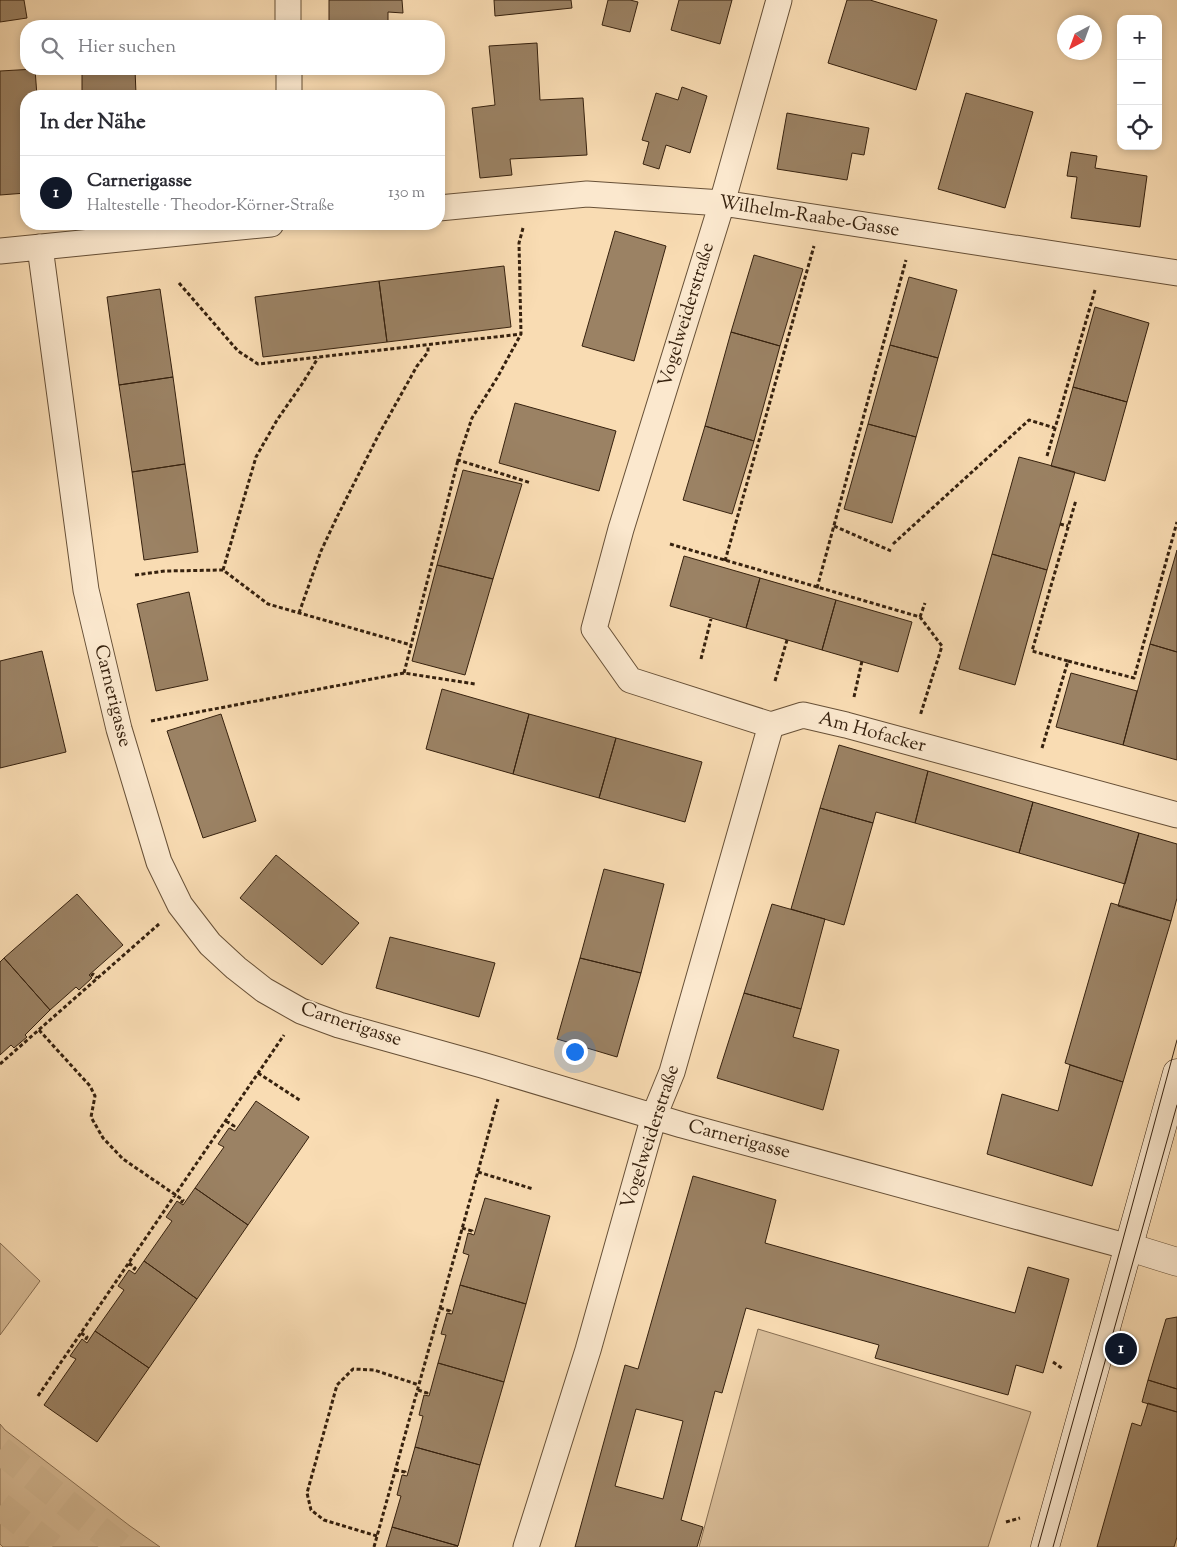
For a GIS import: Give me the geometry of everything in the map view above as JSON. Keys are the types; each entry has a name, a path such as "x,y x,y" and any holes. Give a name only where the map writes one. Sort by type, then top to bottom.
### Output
{"main road":[{"path":"1045,1547 1177,1073"},
{"name":"Carnerigasse","path":"1129,1246 1177,1262"}],"street":[{"path":"288,0 288,20"},
{"name":"Vogelweiderstraße","path":"526,1547 588,1350 654,1116 672,1072 772,725 630,680 594,629 623,522 722,203 779,0"},
{"path":"289,75 289,90"},
{"name":"Wilhelm-Raabe-Gasse","path":"445,207 587,194 722,203 1177,273"},
{"path":"0,251 211,230"},
{"name":"Carnerigasse","path":"40,247 86,590 119,729 159,862 180,905 210,944 236,968 264,990 301,1011 339,1025 654,1116 1129,1246"},
{"name":"Am Hofacker","path":"772,725 803,715 1177,815"}],"path":[{"path":"404,672 458,460 472,418 521,334 519,242 523,228"},
{"path":"725,561 815,240"},
{"path":"817,588 907,253"},
{"path":"1047,456 1097,282"},
{"path":"179,283 238,351 258,364 521,334"},
{"path":"299,613 337,517 379,434 417,366 428,352 428,345"},
{"path":"223,570 256,456 277,420 318,358"},
{"path":"893,544 1029,420 1055,428"},
{"path":"458,460 532,483"},
{"path":"1076,500 1032,651 1134,678 1177,522"},
{"path":"1060,524 1068,526"},
{"path":"834,526 891,551"},
{"path":"670,544 920,617 942,646 919,720"},
{"path":"136,575 164,571 223,570 268,604 411,645"},
{"path":"920,617 925,603"},
{"path":"701,659 711,619"},
{"path":"775,681 787,640"},
{"path":"852,702 862,661"},
{"path":"1040,756 1068,661"},
{"path":"151,721 404,672 475,684"},
{"path":"0,1064 161,922"},
{"path":"91,976 93,974 97,978"},
{"path":"39,1030 90,1086 95,1096 91,1117 103,1138 124,1159 183,1200 181,1203"},
{"path":"38,1396 286,1033"},
{"path":"25,1035 31,1037"},
{"path":"258,1073 301,1101"},
{"path":"374,1547 498,1099"},
{"path":"226,1120 234,1126 231,1129"},
{"path":"478,1172 533,1189"},
{"path":"462,1228 472,1231 471,1234"},
{"path":"128,1263 135,1268 132,1272"},
{"path":"440,1308 450,1311 449,1314"},
{"path":"81,1332 87,1337 85,1341"},
{"path":"377,1536 324,1520 312,1510 307,1493 329,1412 337,1385 353,1369 374,1370 419,1385"},
{"path":"418,1390 427,1392 426,1395"},
{"path":"395,1470 405,1472 404,1475"}],"shaded area":[{"path":"0,1243 40,1281 0,1335"},
{"path":"758,1329 1031,1412 988,1547 699,1547"},
{"path":"0,1424 5,1430 160,1547 3,1547 0,1544"}],"building":[{"path":"0,0 24,0 27,18 0,22"},
{"path":"329,0 402,0 403,13 388,12 388,20 329,20"},
{"path":"494,0 571,0 572,8 495,16"},
{"path":"608,0 638,2 630,32 602,25"},
{"path":"679,0 732,0 720,44 671,30"},
{"path":"847,0 870,0 937,20 916,90 828,63"},
{"path":"537,43 540,100 583,98 587,155 510,159 512,175 480,178 472,108 495,105 489,46"},
{"path":"20,70 20,75 35,75 37,90 20,90 20,193 0,195 0,71"},
{"path":"82,75 135,75 136,90 82,90"},
{"path":"682,87 707,96 690,153 666,145 659,169 643,164 649,142 642,140 656,93 678,100"},
{"path":"966,93 1033,112 1005,208 938,189"},
{"path":"787,113 869,128 864,155 852,153 847,180 777,169"},
{"path":"1071,152 1097,156 1095,168 1147,176 1140,227 1071,218 1077,177 1067,176"},
{"path":"615,231 666,246 634,361 582,346"},
{"path":"754,255 803,269 780,346 731,332"},
{"path":"504,266 511,327 387,342 379,281"},
{"path":"909,277 957,290 938,358 890,345"},
{"path":"379,281 387,342 263,357 255,297"},
{"path":"160,289 173,377 119,385 107,297"},
{"path":"1095,307 1149,323 1127,402 1073,387"},
{"path":"731,332 780,346 754,441 705,426"},
{"path":"890,345 938,358 916,437 868,424"},
{"path":"173,377 185,464 132,472 119,385"},
{"path":"1073,387 1127,402 1105,481 1051,466"},
{"path":"515,403 616,431 599,491 499,463"},
{"path":"868,424 916,437 892,523 844,509"},
{"path":"705,426 754,441 732,514 683,500"},
{"path":"1019,457 1075,472 1047,570 992,554"},
{"path":"185,464 198,552 144,560 132,472"},
{"path":"463,470 522,484 493,579 437,565"},
{"path":"1177,550 1177,652 1150,644"},
{"path":"992,554 1047,570 1015,685 959,669"},
{"path":"684,556 760,578 746,628 670,606"},
{"path":"437,565 493,579 465,675 412,661"},
{"path":"760,578 836,600 822,650 746,628"},
{"path":"189,592 208,680 156,691 137,604"},
{"path":"836,600 912,622 898,672 822,650"},
{"path":"1150,644 1177,652 1177,760 1123,745"},
{"path":"42,651 66,752 0,768 0,661"},
{"path":"1071,673 1137,691 1123,745 1056,727"},
{"path":"442,689 529,714 513,774 426,749"},
{"path":"221,714 256,821 203,838 167,731"},
{"path":"529,714 616,738 599,798 513,774"},
{"path":"616,738 702,762 685,822 599,798"},
{"path":"839,745 928,771 915,823 876,812 873,823 820,808"},
{"path":"928,771 1033,802 1019,853 915,823"},
{"path":"1033,802 1139,833 1125,884 1019,853"},
{"path":"820,808 873,823 844,925 791,909"},
{"path":"1139,833 1177,844 1177,898 1171,921 1118,906"},
{"path":"276,855 359,923 322,965 240,898"},
{"path":"604,869 664,884 641,973 580,958"},
{"path":"77,894 123,945 89,975 92,978 79,990 76,987 50,1010 4,958"},
{"path":"1111,903 1171,921 1123,1082 1065,1063"},
{"path":"772,904 825,919 801,1009 744,993"},
{"path":"390,937 495,963 479,1017 376,988"},
{"path":"4,958 50,1010 25,1035 27,1037 14,1048 11,1045 0,1055 0,962"},
{"path":"580,958 641,973 617,1057 557,1039"},
{"path":"744,993 801,1009 793,1037 839,1050 823,1110 717,1078"},
{"path":"1070,1065 1123,1082 1092,1186 987,1154 1002,1094 1058,1111"},
{"path":"256,1101 309,1137 248,1225 195,1188 224,1147 218,1144 229,1128 235,1131"},
{"path":"693,1176 776,1200 765,1243 1015,1313 1028,1267 1069,1279 1043,1373 1016,1365 1008,1395 875,1358 879,1345 746,1308 722,1393 715,1391 681,1520 703,1527 697,1547 575,1547 625,1365 638,1369","holes":["636,1409 683,1421 663,1499 615,1486"]},
{"path":"195,1188 248,1225 197,1299 144,1261 172,1221 166,1217 177,1201 183,1205"},
{"path":"485,1198 550,1216 526,1304 460,1285 469,1255 463,1253 468,1233 474,1235"},
{"path":"144,1261 197,1299 149,1368 95,1331 124,1290 118,1286 129,1270 135,1274"},
{"path":"460,1285 526,1304 504,1382 438,1363 446,1335 441,1334 447,1313 452,1314"},
{"path":"1177,1317 1177,1389 1148,1380 1166,1319"},
{"path":"95,1331 149,1368 97,1442 44,1405 76,1359 70,1356 82,1339 87,1343"},
{"path":"438,1363 504,1382 480,1465 415,1447 423,1416 419,1415 424,1395 429,1396"},
{"path":"1148,1380 1177,1389 1177,1412 1142,1402"},
{"path":"1148,1403 1177,1412 1177,1537 1174,1547 1097,1547 1132,1423 1141,1426"},
{"path":"415,1447 480,1465 458,1546 392,1527 401,1496 397,1495 402,1475 407,1476"},
{"path":"392,1527 458,1546 386,1547"}],"tunnel":[{"path":"0,1450 121,1547"},
{"path":"0,1506 52,1547"}],"tram line":[{"path":"1038,1547 1177,1040"},
{"path":"1053,1547 1177,1105"}],"place":[{"name":"Carnerigasse","path":"1121,1349"}]}
